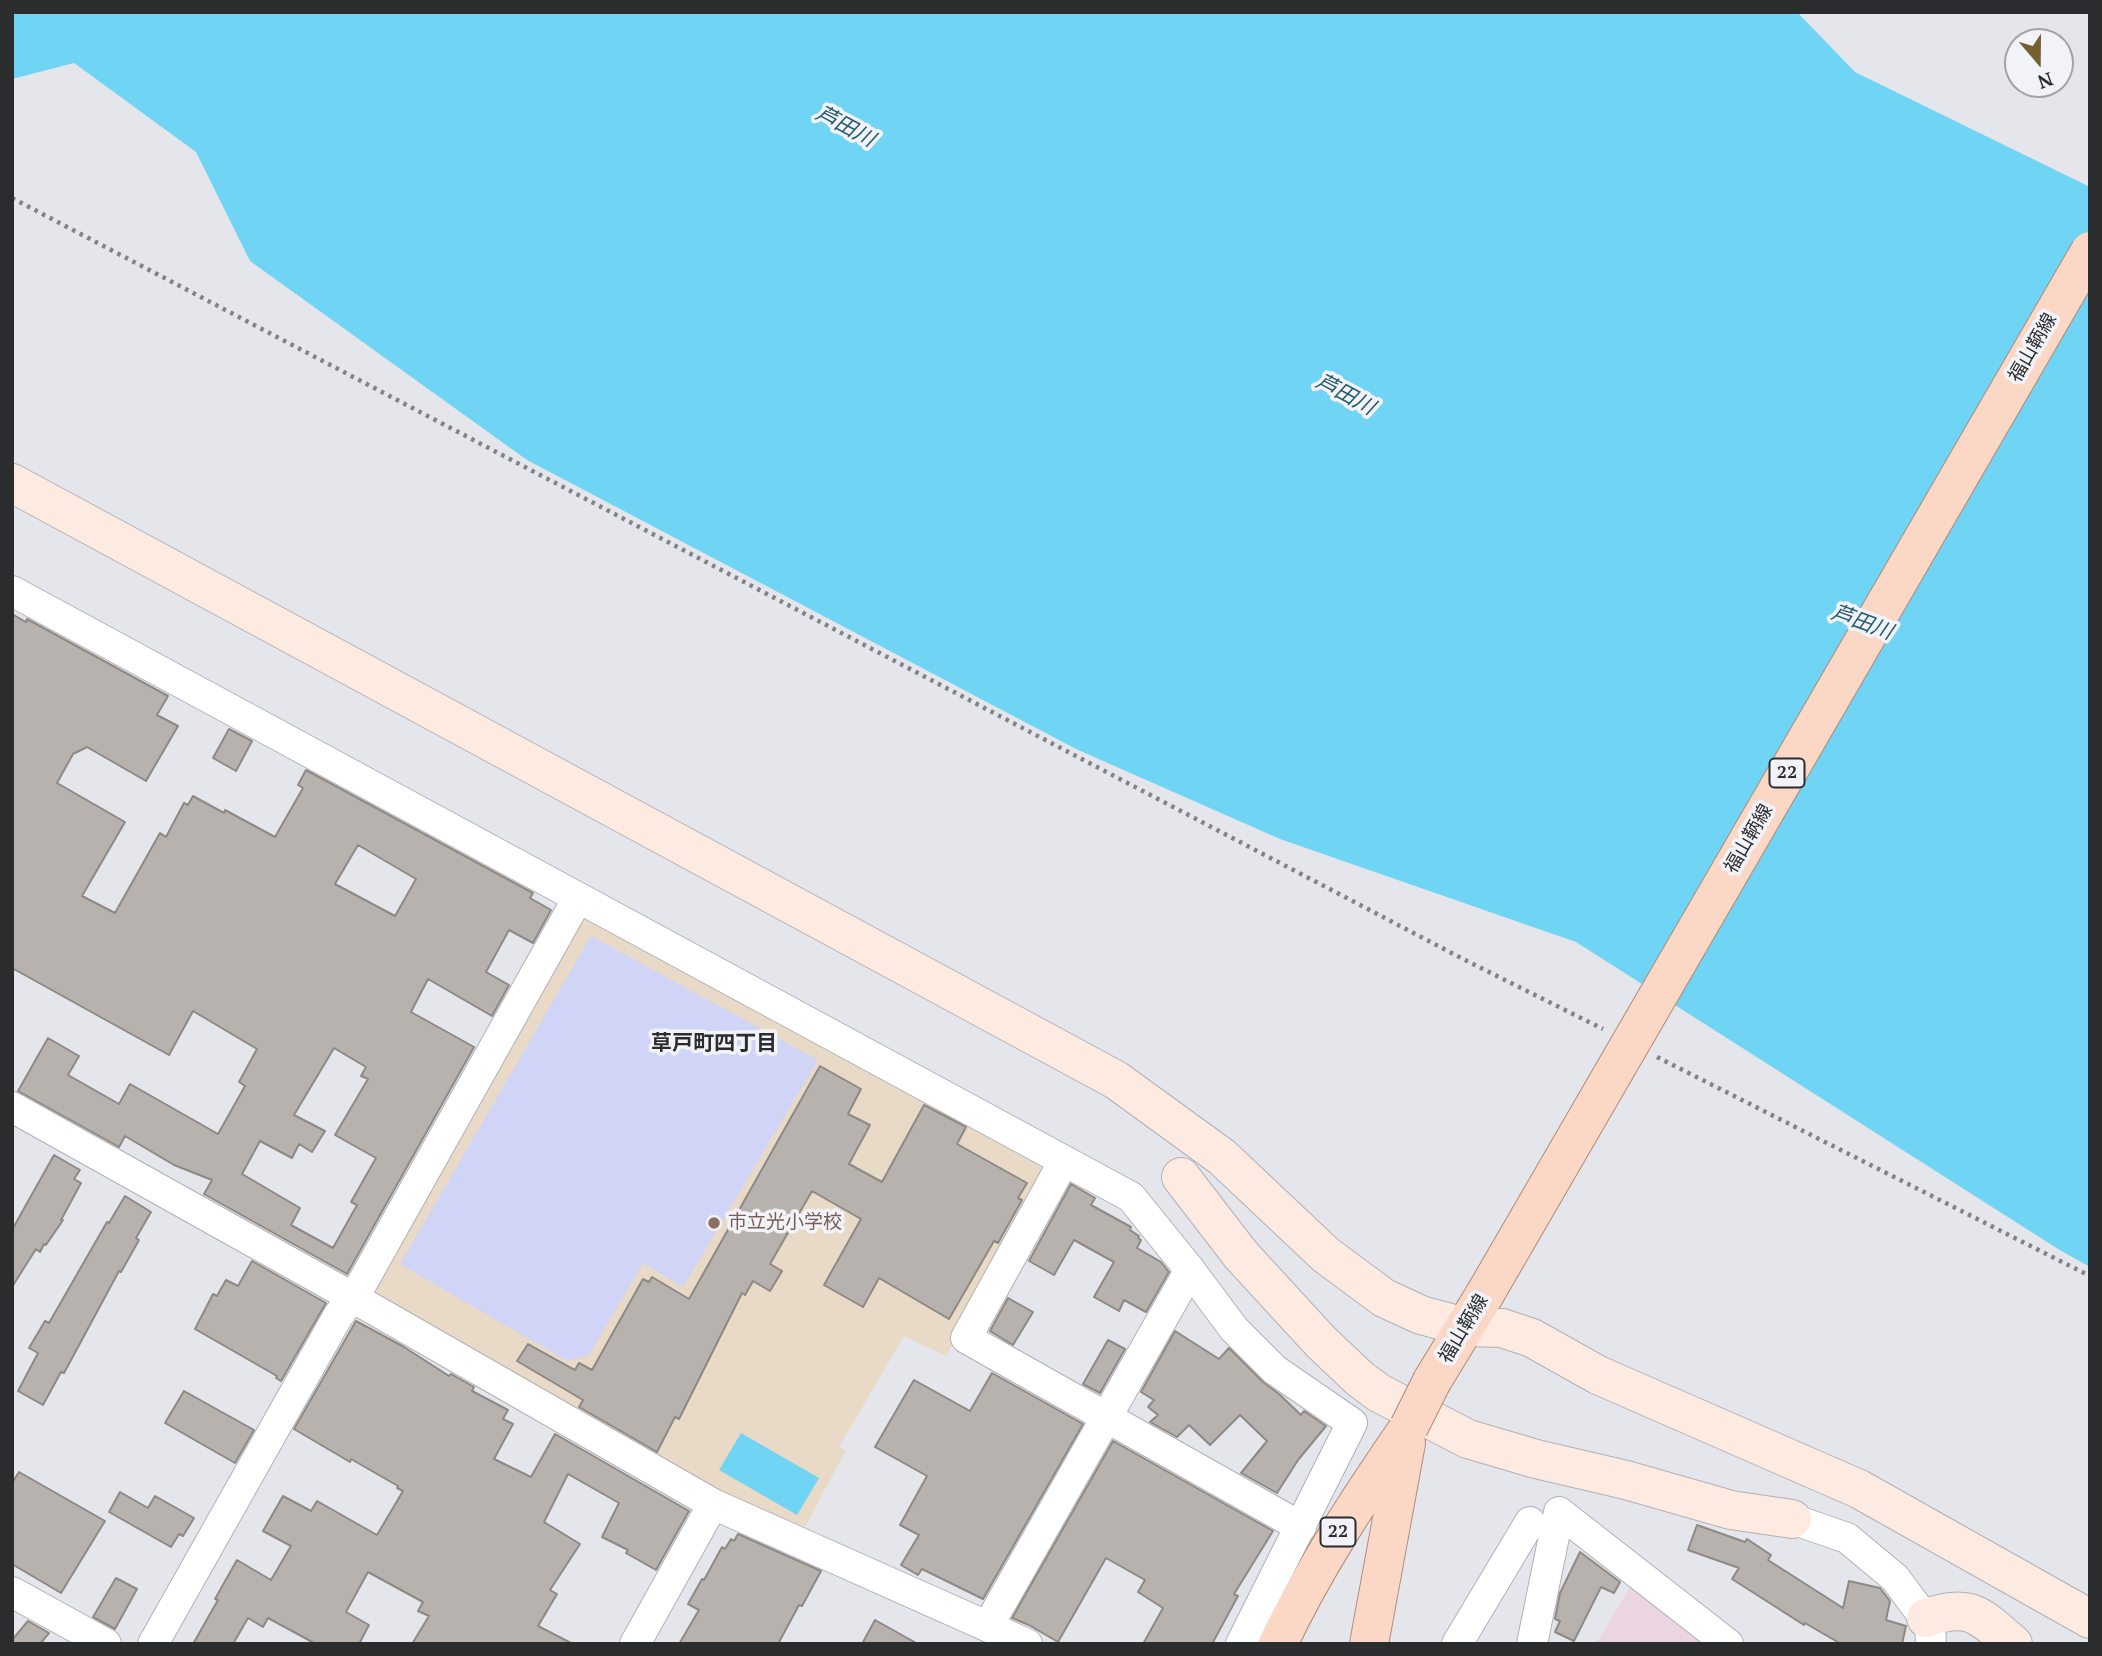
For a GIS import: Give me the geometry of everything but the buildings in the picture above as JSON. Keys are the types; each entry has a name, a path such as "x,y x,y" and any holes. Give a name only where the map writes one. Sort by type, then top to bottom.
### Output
{"main road":[{"name":"福山鞆線","path":"1278,1644 1301,1595 1338,1531 1409,1427 1432,1381 2090,251"},
{"name":"福山鞆線","path":"1369,1644 1409,1427"}],"street":[{"path":"12,483 1116,1080 1222,1157 1326,1255 1384,1298 1421,1315 1465,1327 1502,1328 1532,1338 1598,1375 1859,1489 2090,1619"},
{"path":"12,592 1131,1197 1234,1329 1275,1370 1352,1423 1241,1644"},
{"path":"153,1644 338,1315 361,1285 578,898"},
{"path":"12,1107 352,1297 713,1504 1027,1644"},
{"path":"1065,1161 966,1338 1301,1527"},
{"path":"1181,1177 1241,1255 1312,1332 1359,1378 1379,1392 1468,1439 1731,1510 1792,1519 1847,1538 1895,1578 1928,1631 1947,1611 1964,1611 1980,1617 2014,1644"},
{"path":"988,1626 1190,1270"},
{"path":"635,1644 713,1504"},
{"path":"1532,1644 1559,1512 1728,1644"},
{"path":"1457,1644 1530,1522"},
{"path":"12,1592 106,1644"}],"path":[{"path":"12,198 1612,1034"},
{"path":"1649,1053 2090,1276"}],"shaded area":[{"name":"市立光小学校","path":"588,912 1056,1166 946,1356 904,1336 839,1447 846,1450 805,1527 716,1490 378,1295 372,1279 574,920"},
{"path":"591,936 818,1060 683,1287 643,1263 589,1355 567,1361 400,1264"},
{"path":"1634,1580 1712,1644 1590,1644 1599,1639"}],"water":[{"name":"芦田川","path":"12,12 1797,12 1855,72 2090,187 2090,1267 1576,942 1280,839 1076,749 527,460 250,261 196,152 74,63 12,79"},
{"path":"741,1433 819,1478 797,1515 719,1470"}],"place":[{"name":"市立光小学校","path":"714,1223"}],"district":[{"name":"草戸町四丁目","path":"714,1044"}]}
